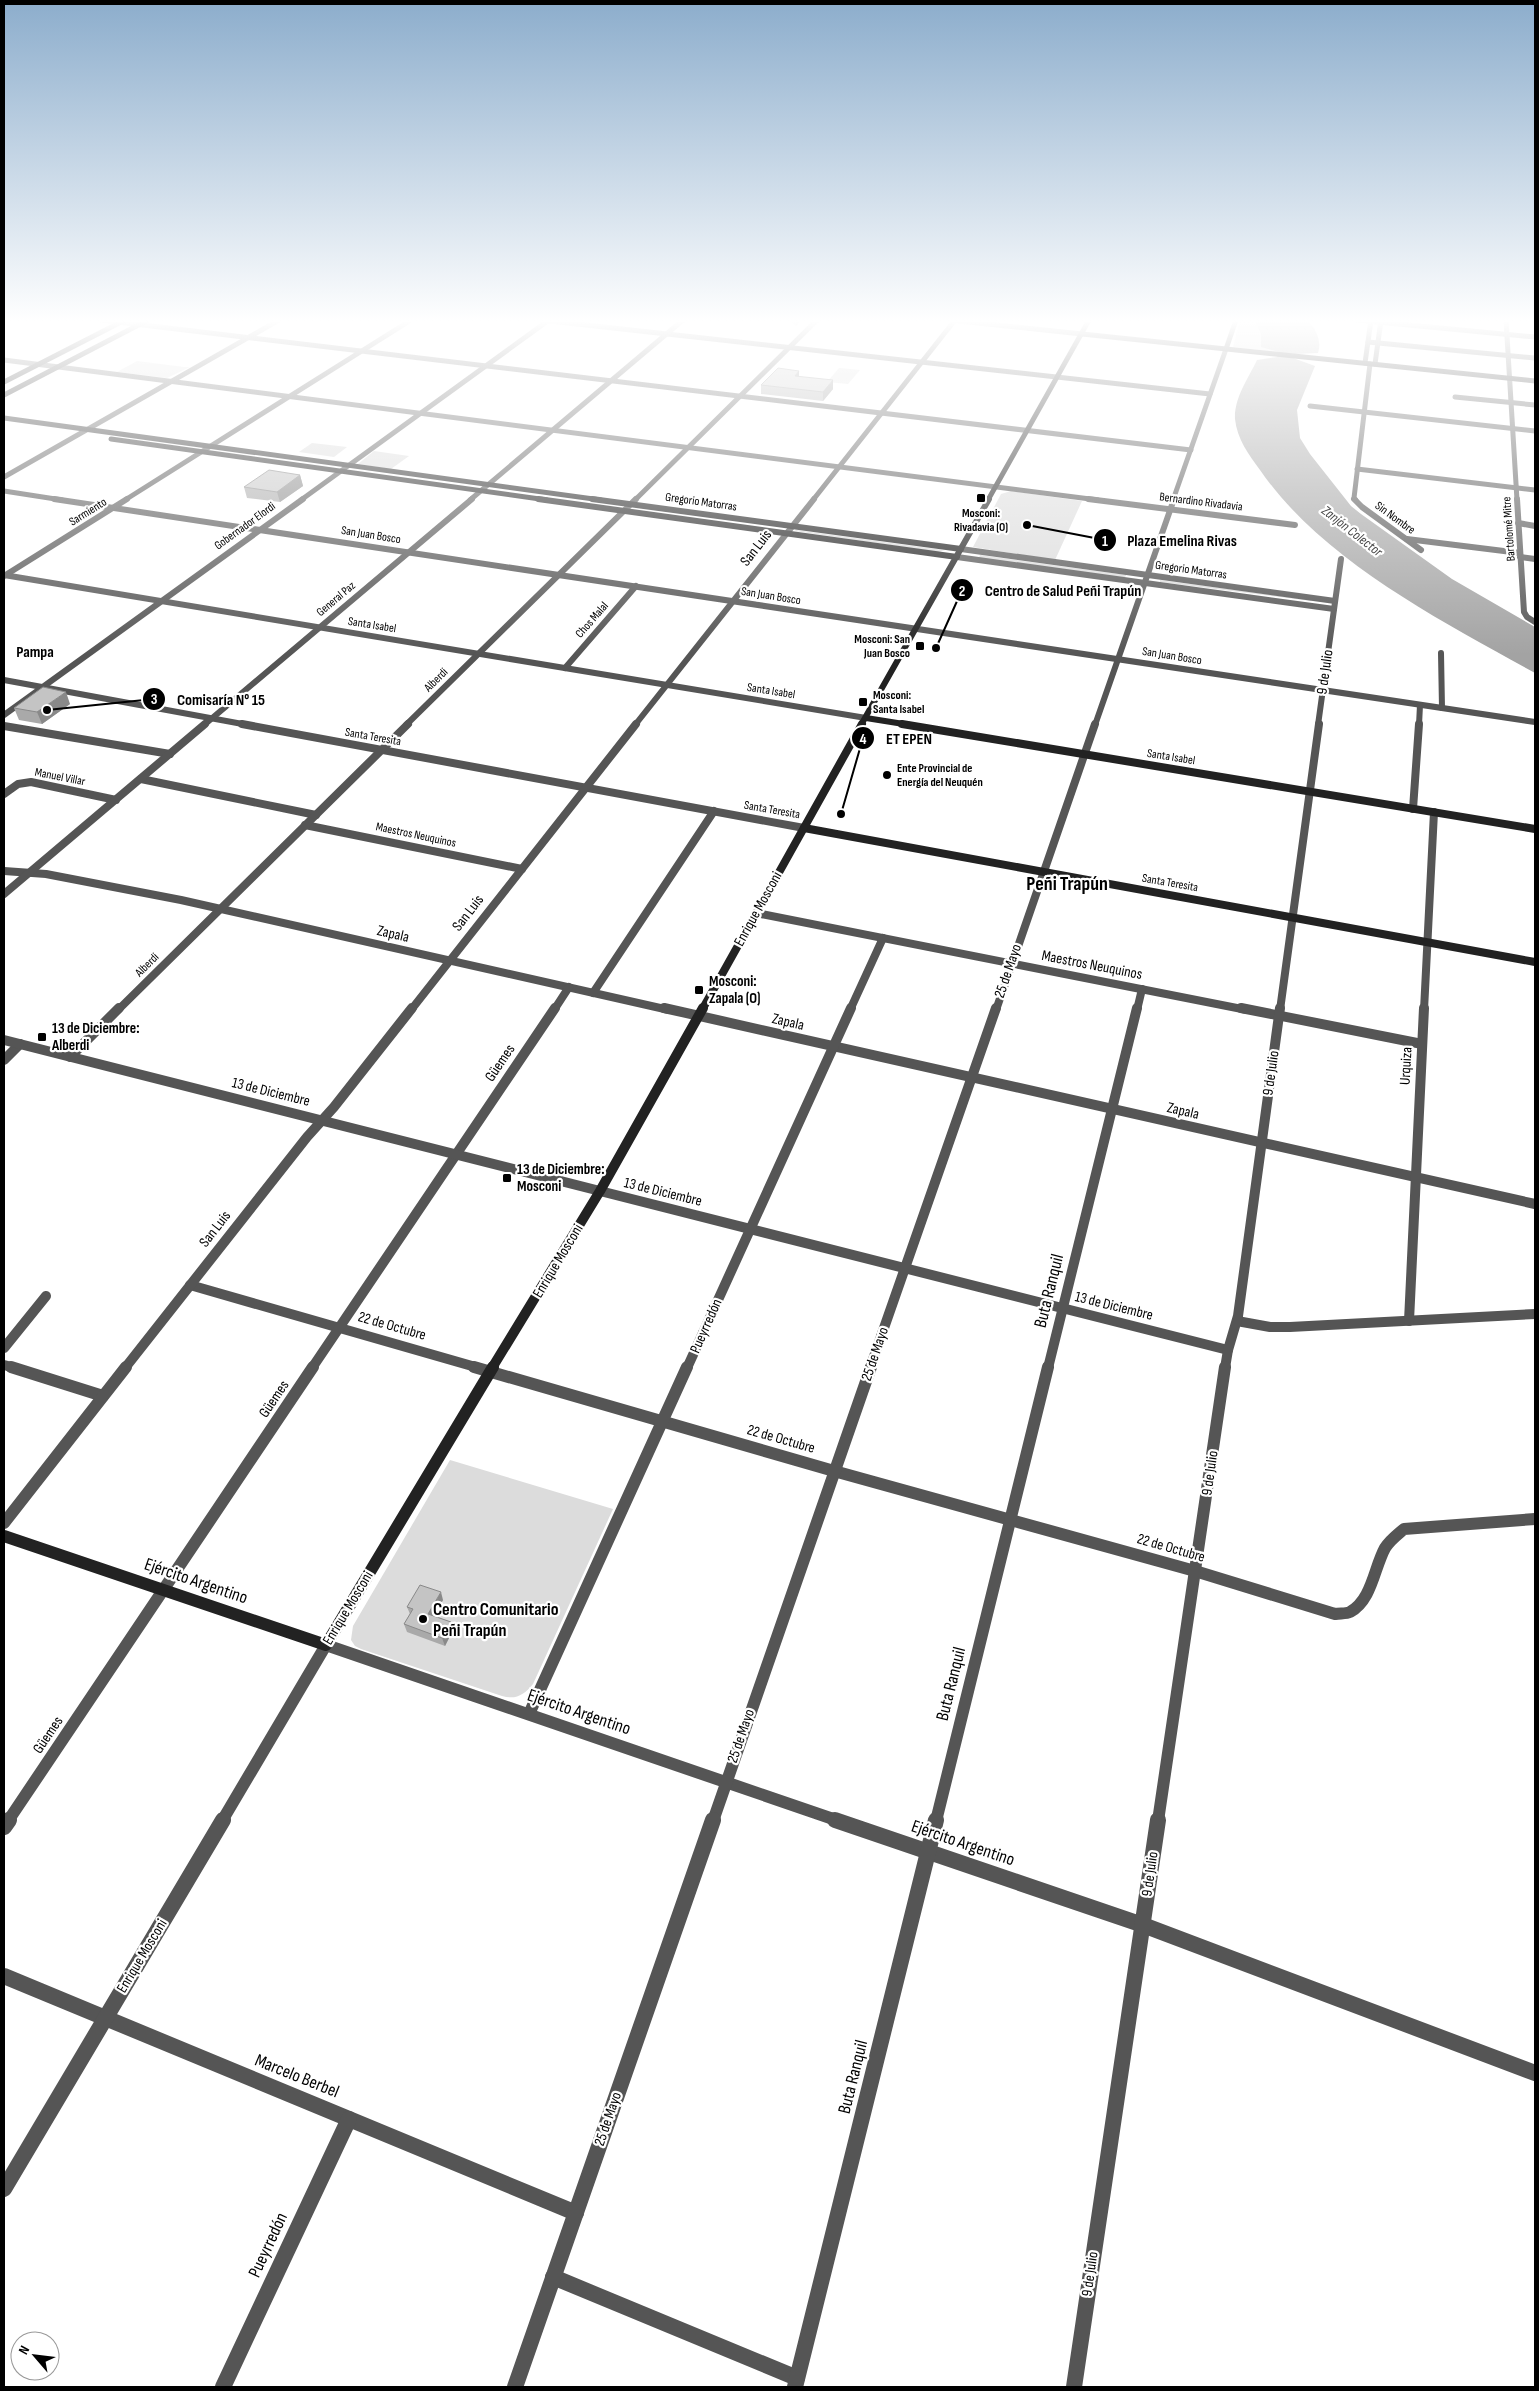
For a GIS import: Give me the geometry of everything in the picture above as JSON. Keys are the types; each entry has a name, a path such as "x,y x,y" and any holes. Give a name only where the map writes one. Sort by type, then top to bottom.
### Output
{"main road":[{"name":"Gregorio Matorras","path":"52,432 787,533 959,553"},
{"name":"Gregorio Matorras","path":"106,432 793,526 959,553"},
{"name":"Enrique Mosconi","path":"326,1645 600,1191 1027,432"},
{"name":"Santa Isabel","path":"866,718 1535,829"},
{"name":"Santa Teresita","path":"804,828 1535,962"},
{"name":"Ejército Argentino","path":"4,1536 326,1645"}],"street":[{"path":"4,477 83,432"},
{"name":"Sarmiento","path":"4,576 234,432"},
{"name":"Gobernador Elordi","path":"4,715 395,432"},
{"name":"General Paz","path":"4,894 551,432"},
{"name":"Bernardino Rivadavia","path":"565,432 1295,525"},
{"name":"Alberdi","path":"70,1056 704,432"},
{"name":"San Luis","path":"4,1523 867,432"},
{"path":"1041,432 1190,450"},
{"name":"25 de Mayo","path":"515,2387 1197,432"},
{"path":"1362,432 1357,469 1535,490"},
{"name":"Bartolomé Mitre","path":"1512,432 1526,616 1535,622"},
{"name":"Sin Nombre","path":"1357,469 1354,496 1357,503 1421,550"},
{"name":"San Juan Bosco","path":"4,491 1535,722"},
{"path":"1518,524 1535,526"},
{"path":"1405,539 1520,555 1535,559"},
{"name":"Gregorio Matorras","path":"959,553 1335,605"},
{"name":"9 de Julio","path":"1074,2387 1228,1350 1237,1321 1341,559"},
{"name":"Santa Isabel","path":"4,576 866,718"},
{"name":"Chos Malal","path":"565,668 636,586"},
{"path":"1441,653 1442,708"},
{"name":"Santa Teresita","path":"4,680 804,828"},
{"path":"1414,809 1420,705"},
{"path":"4,726 170,754"},
{"path":"140,779 316,815"},
{"name":"Manuel Villar","path":"4,794 18,784 31,782 116,800"},
{"path":"593,993 714,811"},
{"name":"Urquiza","path":"1409,1321 1434,812"},
{"name":"Maestros Neuquinos","path":"305,825 522,869"},
{"name":"Zapala","path":"4,871 50,874 220,909 1535,1204"},
{"name":"Maestros Neuquinos","path":"756,913 1422,1044"},
{"name":"Pueyrredón","path":"529,1714 882,938"},
{"name":"Güemes","path":"4,1827 569,987"},
{"name":"Buta Ranquil","path":"796,2383 1142,989"},
{"name":"13 de Diciembre","path":"4,1040 1228,1350"},
{"path":"4,1060 20,1044"},
{"name":"22 de Octubre","path":"190,1286 834,1471 1195,1572 1335,1614 1349,1613 1361,1603 1384,1547 1393,1535 1404,1529 1535,1519"},
{"path":"4,1348 46,1296"},
{"path":"1237,1321 1280,1328 1535,1314"},
{"path":"4,1365 103,1396"},
{"name":"Ejército Argentino","path":"326,1645 1142,1925 1535,2073"},
{"name":"Enrique Mosconi","path":"4,2189 326,1645"},
{"name":"Marcelo Berbel","path":"4,1976 576,2213"},
{"name":"Pueyrredón","path":"223,2387 349,2119"},
{"path":"553,2277 796,2383"}],"shaded area":[{"path":"312,443 347,447 334,457 299,452"},
{"path":"374,451 409,456 391,469 358,464"},
{"path":"1011,491 1082,501 1055,560 973,547 1001,494"},
{"path":"796,530 945,550 938,552"},
{"path":"980,555 1126,576 1123,578 979,558"},
{"path":"1160,580 1311,600 1312,601 1160,582"},
{"path":"450,1460 613,1509 533,1684 523,1694 516,1697 502,1696 361,1649 355,1646 351,1640 353,1626"}],"water":[{"name":"Zanjón Colector","path":"1238,432 1299,432 1300,438 1310,454 1351,506 1452,579 1535,627 1535,673 1423,609 1386,586 1350,560 1316,533 1286,503 1260,470 1241,440"}],"building":[{"path":"269,470 300,475 277,492 244,487"},
{"path":"43,687 66,692 37,712 14,708"},
{"name":"Centro Comunitario Peñi Trapún","path":"420,1585 441,1592 428,1614 451,1622 442,1638 404,1624 413,1609 407,1607"}],"place":[{"name":"Mosconi: Rivadavia (O)","path":"981,498"},
{"name":"Plaza Emelina Rivas","path":"1027,525"},
{"name":"Mosconi: San Juan Bosco","path":"920,646"},
{"name":"Centro de Salud Peñi Trapún","path":"936,648"},
{"name":"Mosconi: Santa Isabel","path":"863,702"},
{"name":"Comisaría N° 15","path":"47,710"},
{"name":"Ente Provincial de Energía del Neuquén","path":"887,775"},
{"name":"ET EPEN","path":"841,814"},
{"name":"Mosconi: Zapala (O)","path":"699,990"},
{"name":"13 de Diciembre: Alberdi","path":"42,1037"},
{"name":"13 de Diciembre: Mosconi","path":"507,1178"},
{"name":"Centro Comunitario Peñi Trapún","path":"423,1619"}],"district":[{"name":"Pampa","path":"35,652"},
{"name":"Peñi Trapún","path":"1067,884"}]}
